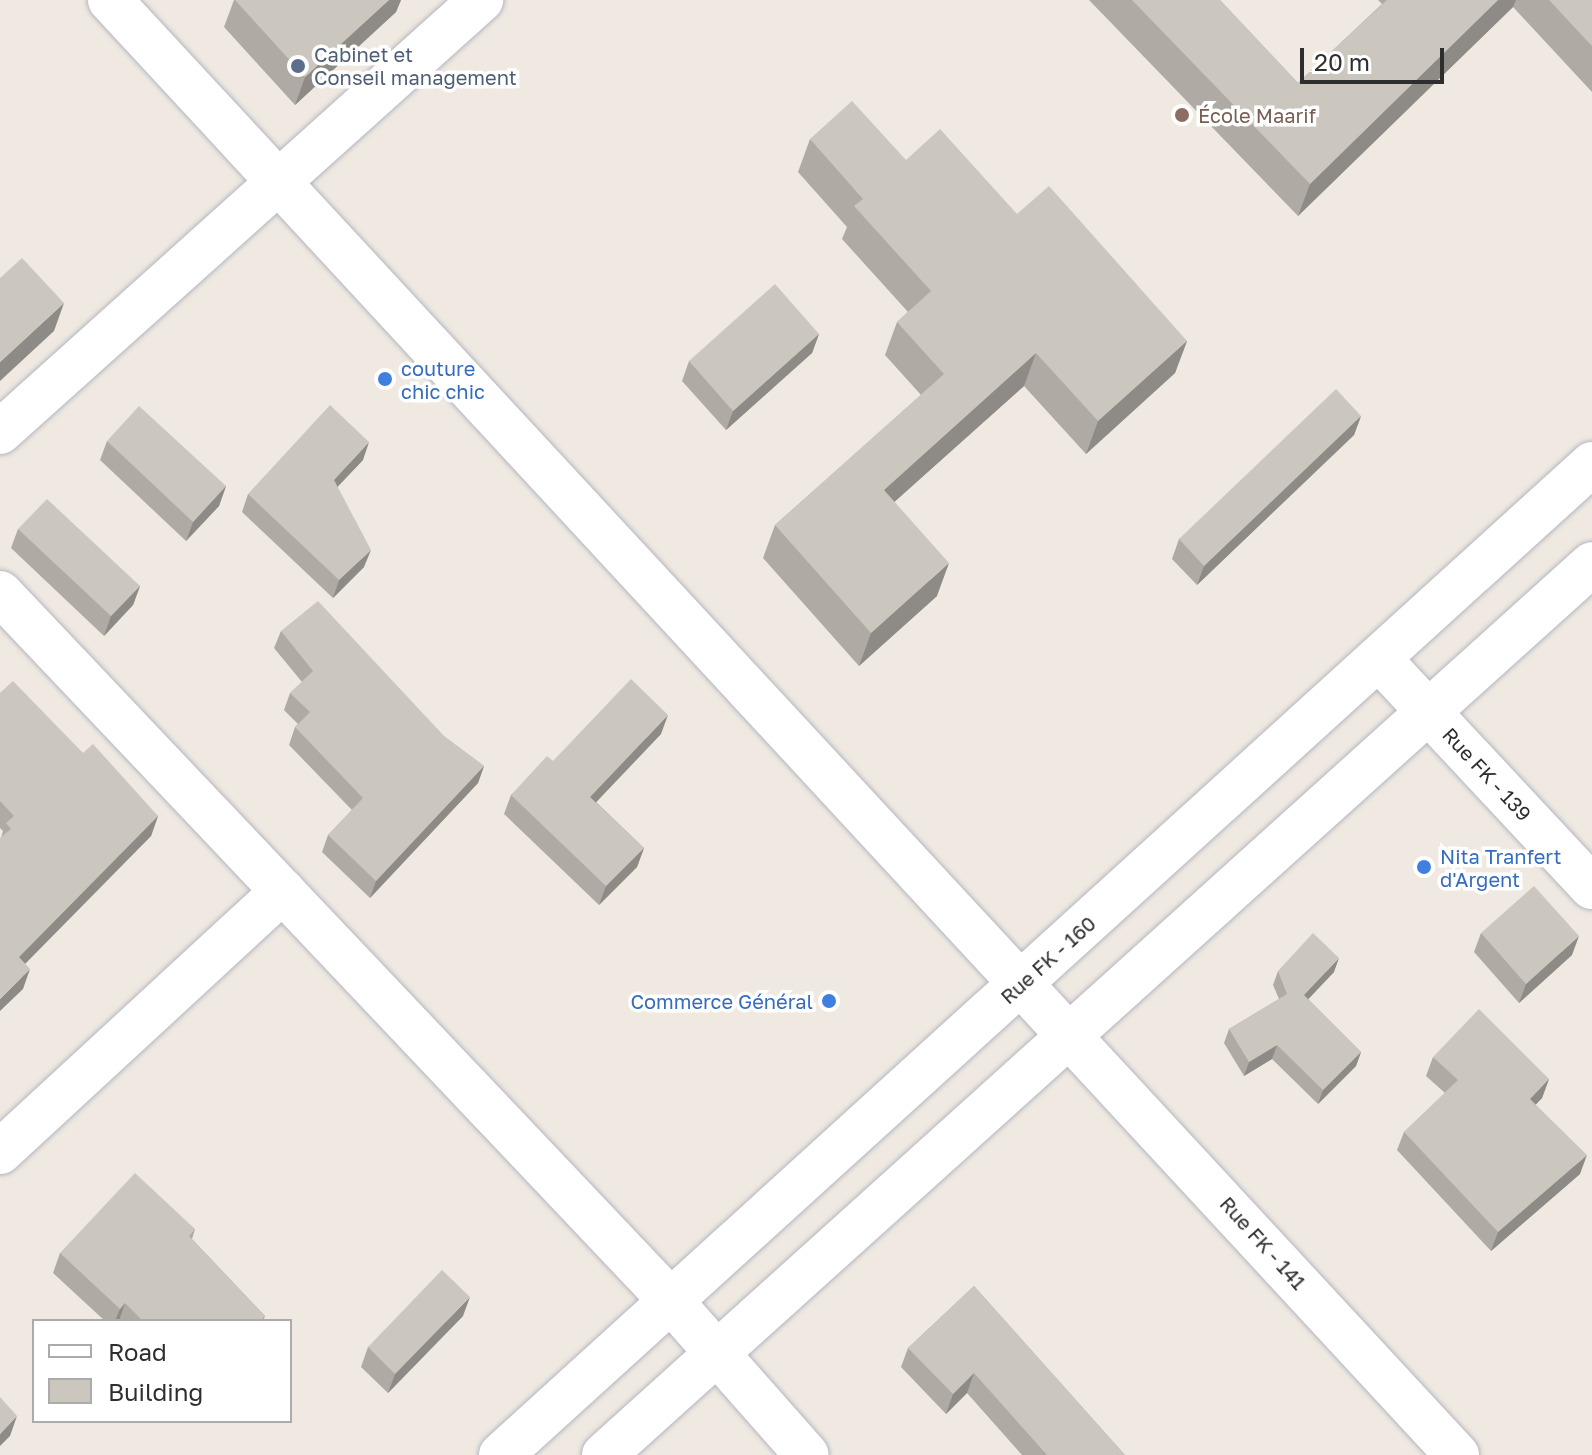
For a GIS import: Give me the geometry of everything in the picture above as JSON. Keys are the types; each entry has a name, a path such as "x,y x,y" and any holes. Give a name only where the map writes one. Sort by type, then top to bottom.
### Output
{"street":[{"name":"Rue FK - 141","path":"110,0 275,183 1069,1031 1457,1455"},
{"path":"0,432 481,0"},
{"name":"Rue FK - 160","path":"501,1455 1381,661 1592,464"},
{"path":"604,1455 1069,1031 1592,564"},
{"path":"0,593 671,1301 807,1455"},
{"name":"Rue FK - 139","path":"1381,661 1592,887"},
{"path":"0,1152 283,891"}],"building":[{"path":"235,0 389,0 305,77"},
{"path":"1132,0 1220,0 1298,83 1387,0 1498,0 1310,184"},
{"path":"1549,0 1592,0 1592,46"},
{"path":"852,101 906,160 940,129 1017,214 1049,186 1187,341 1098,421 1036,353 884,490 949,563 871,633 775,525 944,374 897,322 931,291 854,206 863,199 810,139"},
{"path":"22,258 64,303 0,362 0,278"},
{"path":"775,284 819,334 733,411 689,361"},
{"path":"1336,389 1361,416 1204,566 1179,539"},
{"path":"330,405 369,442 334,480 371,550 339,580 248,494"},
{"path":"139,406 226,486 193,522 107,441"},
{"path":"47,499 140,586 111,616 18,529"},
{"path":"318,601 445,737 484,766 376,881 328,835 363,798 295,727 310,712 290,693 313,671 281,631"},
{"path":"631,679 668,715 590,797 644,848 606,886 511,795 547,756 553,761"},
{"path":"13,681 83,753 93,744 158,816 19,957 30,969 0,999 0,838 11,829 6,823 14,816 0,801 0,693"},
{"path":"1534,886 1579,936 1526,984 1481,933"},
{"path":"1313,933 1339,958 1304,995 1361,1052 1323,1090 1277,1045 1249,1062 1229,1029 1287,994 1278,971"},
{"path":"1479,1009 1549,1079 1530,1099 1587,1155 1498,1232 1404,1132 1458,1080 1433,1057"},
{"path":"135,1173 195,1229 189,1236 265,1316 262,1319 141,1319 125,1303 120,1309 60,1253"},
{"path":"442,1270 470,1297 395,1374 368,1347"},
{"path":"974,1286 1125,1455 1047,1455 974,1373 953,1394 908,1348"},
{"path":"0,1397 17,1416 0,1434"}],"place":[{"name":"Cabinet et Conseil management","path":"298,66"},
{"name":"École Maarif","path":"1182,115"},
{"name":"couture chic chic","path":"385,379"},
{"name":"Nita Tranfert d'Argent","path":"1424,867"},
{"name":"Commerce Général","path":"829,1001"}]}
